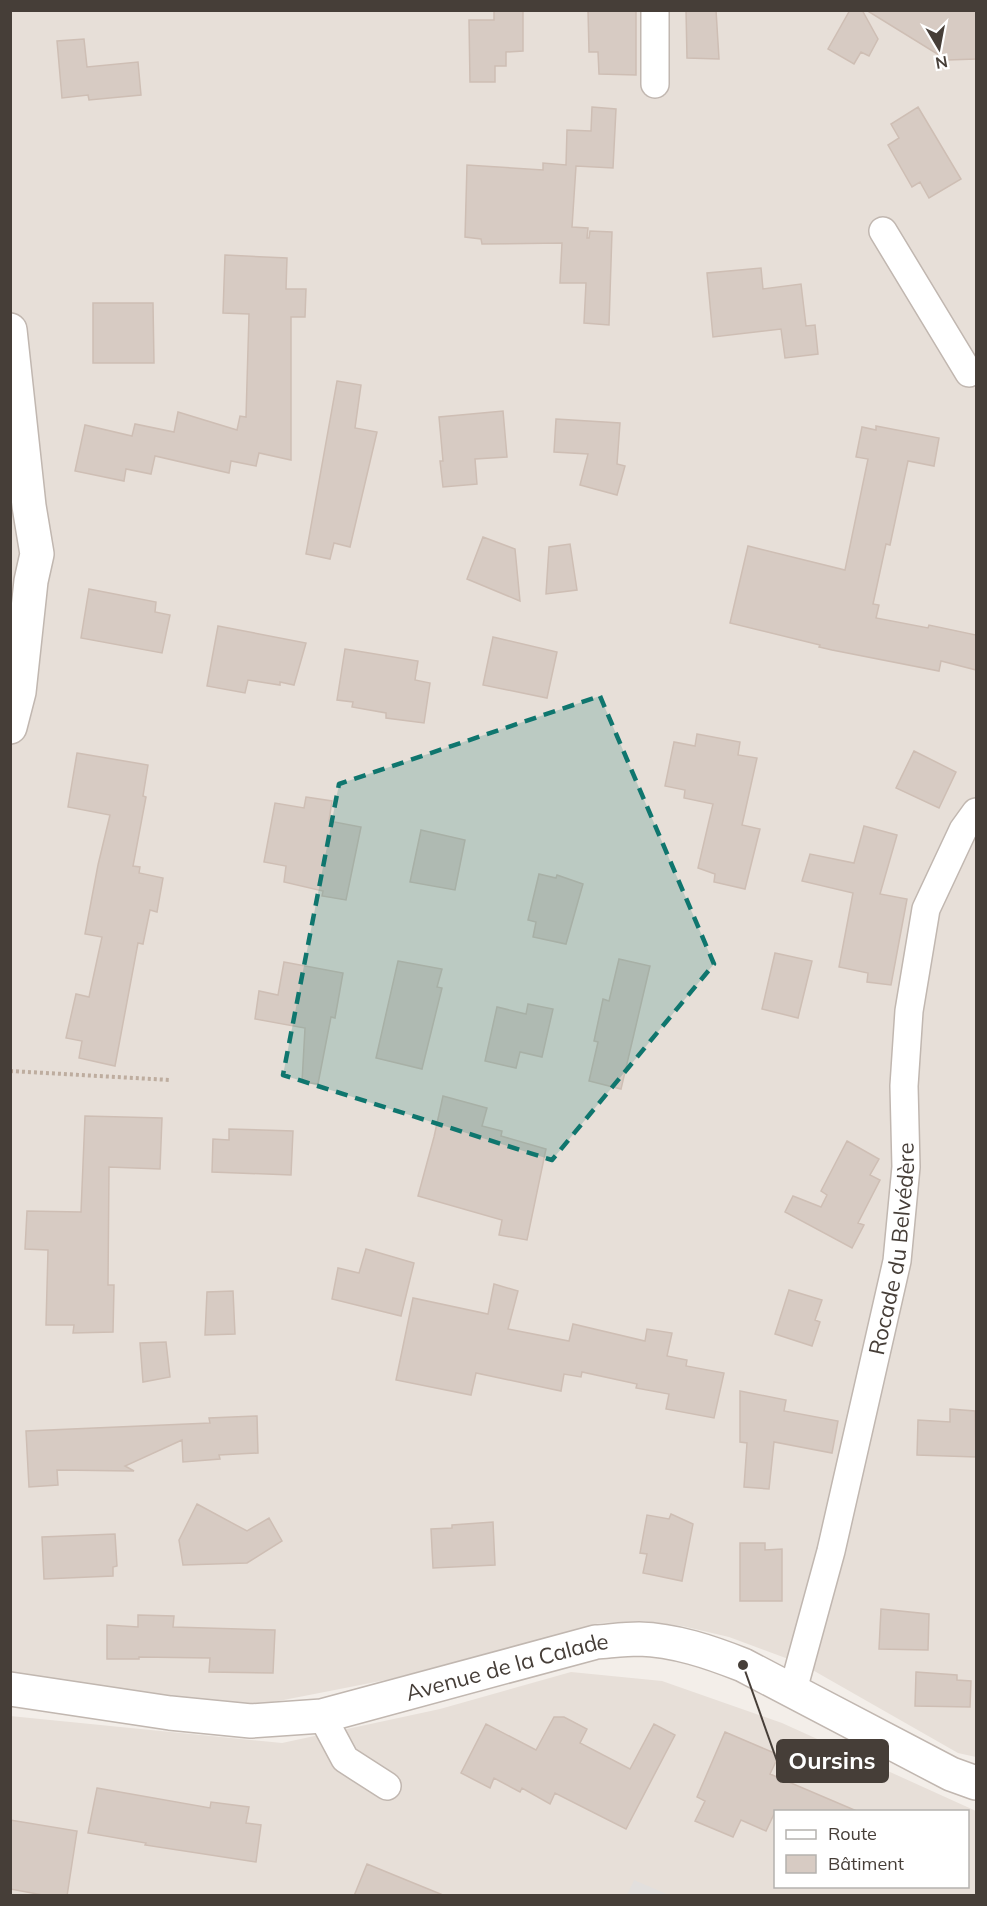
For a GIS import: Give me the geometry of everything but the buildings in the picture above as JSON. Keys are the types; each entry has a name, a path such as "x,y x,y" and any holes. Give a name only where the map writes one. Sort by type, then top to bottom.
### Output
{"street":[{"path":"655,10 655,84"},
{"path":"883,231 974,376"},
{"path":"10,330 29,506 37,554 31,581 19,692 10,727"},
{"name":"Rocade du Belvédère","path":"793,1690 831,1551 897,1261 906,1167 904,1086 909,1011 926,909 963,830 976,812"},
{"name":"Avenue de la Calade","path":"10,1689 170,1713 251,1721 322,1716 596,1642 639,1640 678,1644 710,1652 743,1665 951,1774 976,1783"},
{"path":"322,1716 345,1759 387,1786"}],"path":[{"path":"10,1071 170,1080"}],"highlighted area":[{"path":"600,696 714,964 552,1160 283,1075 339,784"}],"shaded area":[{"path":"10,11 976,11 976,1757 958,1753 802,1664 729,1637 682,1626 644,1621 600,1623 391,1679 258,1705 177,1697 11,1673"},
{"path":"571,1672 662,1681 782,1723 976,1811 976,1895 11,1895 10,1716 282,1743 440,1709"},
{"path":"634,1880 669,1895 627,1895"}],"place":[{"name":"Oursins","path":"743,1665"}]}
